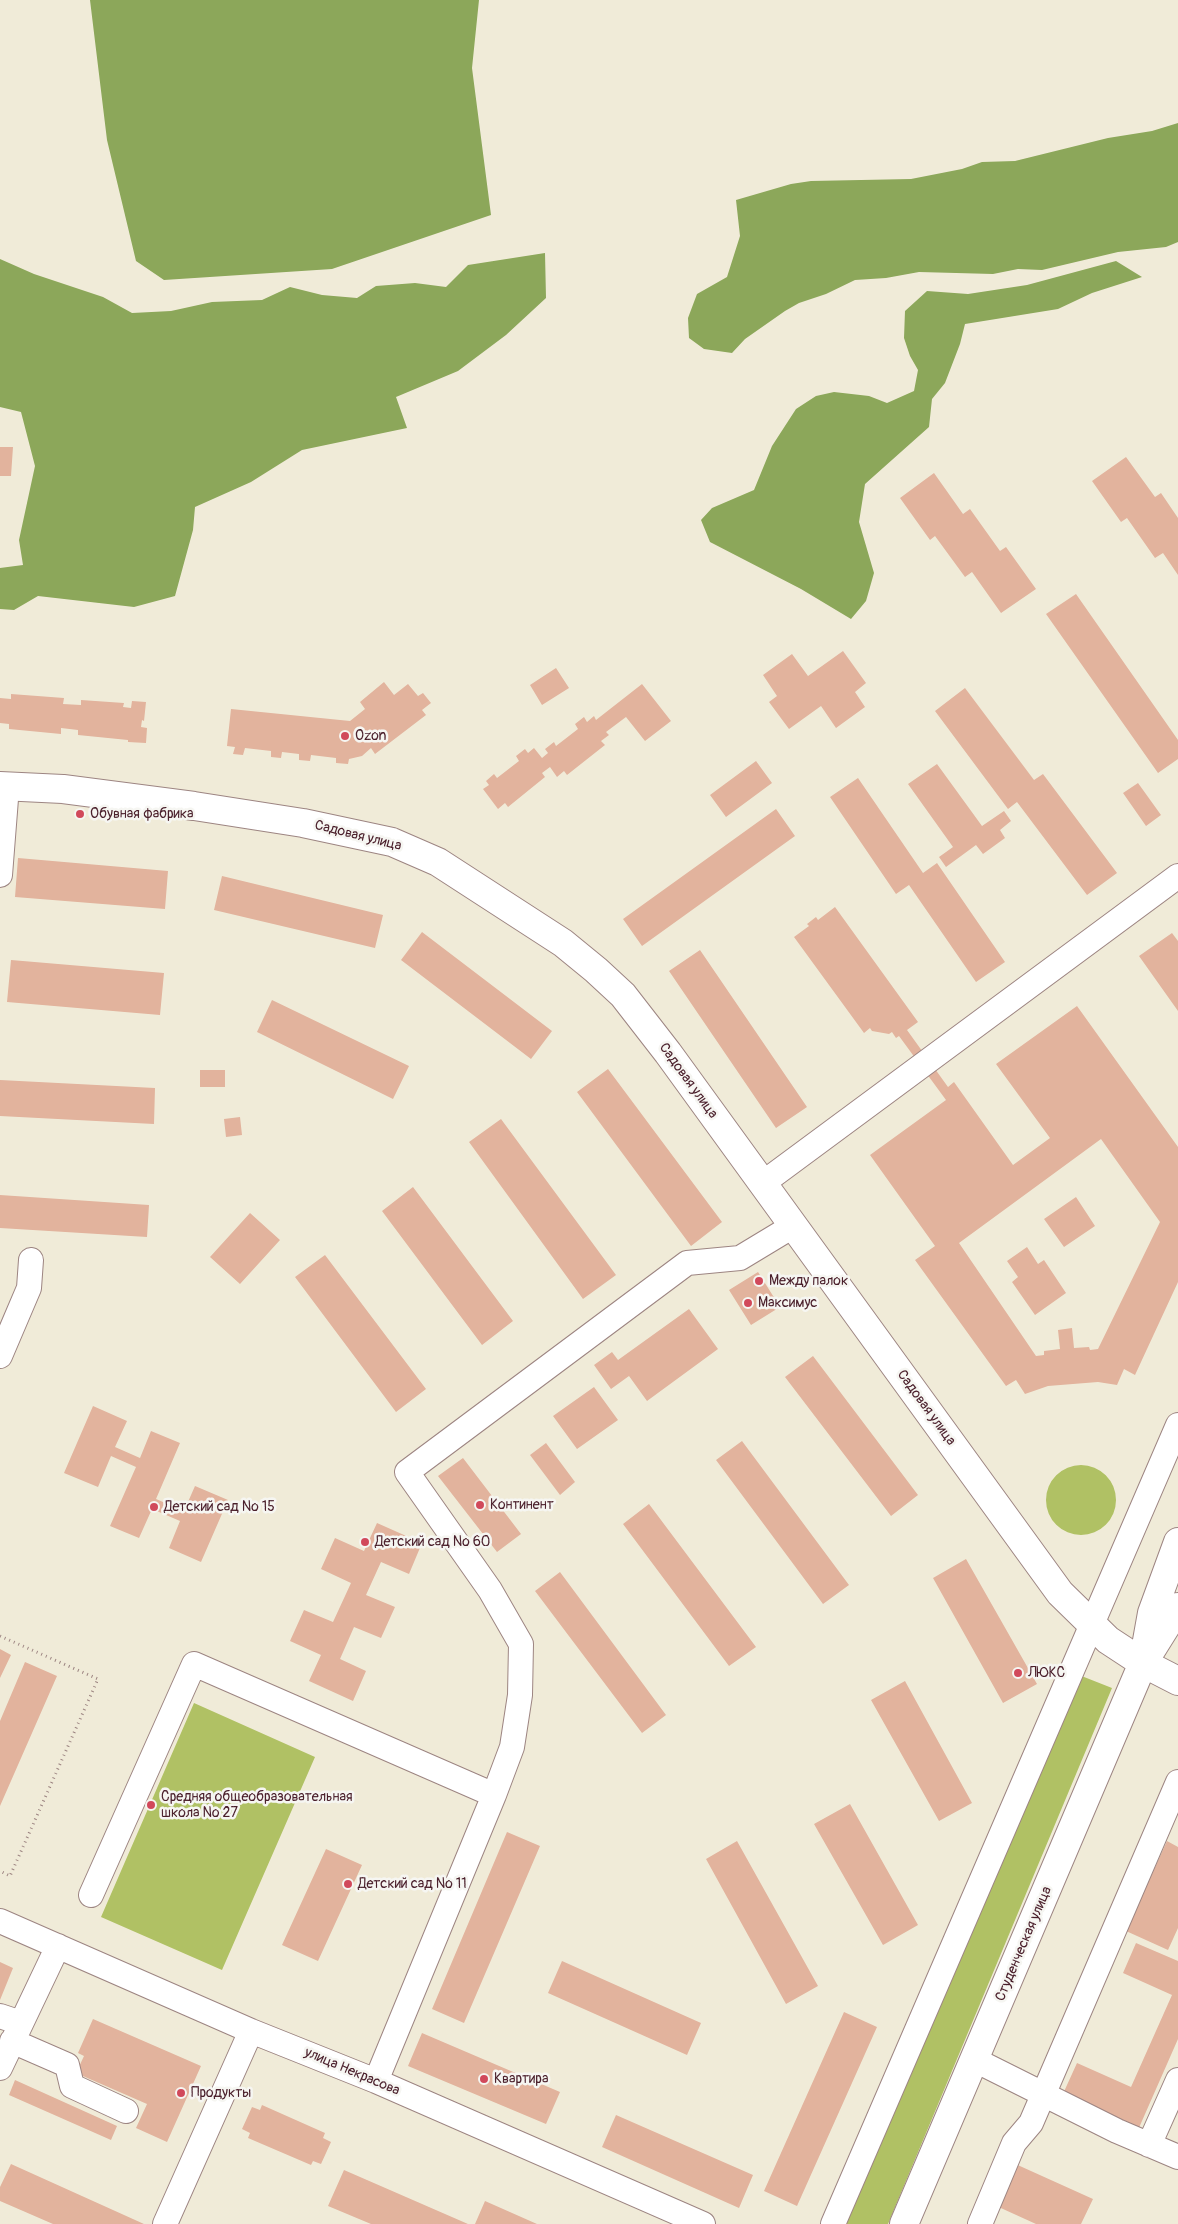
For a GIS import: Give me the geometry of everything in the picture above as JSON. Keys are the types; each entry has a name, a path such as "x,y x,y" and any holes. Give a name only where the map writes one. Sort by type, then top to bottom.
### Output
{"main road":[{"name":"Садовая улица","path":"3,786 63,789 303,823 392,842 438,862 563,944 596,970 623,995 668,1053 1060,1593 1108,1640 1143,1663 1178,1681"},
{"name":"Студенческая улица","path":"1143,1663 1152,1612 1178,1542"},
{"name":"Студенческая улица","path":"904,2224 1143,1663 1178,1607"}],"street":[{"path":"0,875 3,786"},
{"path":"762,1183 1178,876"},
{"path":"376,2081 512,1747 520,1695 521,1644 490,1590 407,1472 687,1263 740,1258 793,1226"},
{"path":"0,1356 29,1288 31,1260"},
{"path":"833,2224 1178,1425"},
{"path":"91,1895 194,1664 494,1795"},
{"path":"980,2224 1014,2143 1031,2123 1043,2093 1169,1825 1178,1782"},
{"name":"улица Некрасова","path":"0,1921 251,2032 376,2081 703,2224"},
{"path":"0,2068 11,2027 58,1946"},
{"path":"11,2027 67,2065 72,2086 126,2111"},
{"path":"165,2224 251,2032"},
{"path":"975,2060 1117,2131 1178,2157"},
{"path":"1149,2145 1178,2080"}],"path":[{"path":"0,1636 98,1679 10,1876 0,1871"}],"green space":[{"path":"90,0 479,0 472,68 491,215 332,269 164,280 136,261 107,140"},
{"path":"1178,123 1178,242 1166,247 1118,252 1042,270 1018,269 993,274 919,272 886,278 855,280 826,294 799,303 785,311 745,339 732,353 704,349 689,338 688,318 697,294 727,277 740,236 736,200 791,184 811,181 911,179 962,169 982,162 1015,161 1108,138 1152,131"},
{"path":"545,253 546,298 506,335 458,371 396,397 407,428 302,450 251,482 195,507 193,530 175,596 134,607 38,596 14,610 0,609 0,568 23,565 19,540 35,466 21,412 0,407 0,259 34,274 103,297 132,313 171,311 212,302 262,300 290,287 322,295 357,298 376,286 415,283 446,287 468,265"},
{"path":"1116,261 1142,277 1092,293 1058,309 965,324 960,344 945,383 932,399 929,427 865,484 859,522 874,573 866,601 851,619 801,589 710,542 701,520 712,508 754,490 772,446 796,409 816,396 834,392 869,396 887,403 914,391 918,370 910,356 904,338 905,311 927,291 968,294 1027,285"},
{"path":"1081,1465 1094,1468 1106,1475 1113,1487 1116,1500 1113,1513 1106,1525 1094,1532 1081,1535 1068,1532 1056,1525 1049,1513 1046,1500 1049,1487 1056,1475 1068,1468"},
{"path":"1079,1675 1112,1688 888,2224 844,2224"},
{"path":"194,1703 315,1757 222,1970 101,1917"}],"building":[{"path":"0,447 13,447 11,476 0,476"},
{"path":"1126,457 1155,497 1161,493 1178,518 1178,575 1163,553 1155,558 1127,518 1121,522 1092,481"},
{"path":"934,473 963,514 970,509 1000,551 1006,547 1036,589 1001,613 972,572 965,577 935,536 930,540 900,498"},
{"path":"1076,594 1178,740 1178,759 1158,773 1046,614"},
{"path":"843,651 866,683 855,692 865,707 836,728 821,706 789,729 769,702 777,696 763,675 792,654 808,676"},
{"path":"556,668 569,688 542,705 530,685"},
{"path":"384,682 394,695 408,684 418,696 423,693 431,703 422,710 426,715 375,754 371,748 362,756 349,759 348,764 336,763 336,758 311,755 310,761 299,760 299,754 282,752 281,758 271,757 271,751 245,748 243,755 233,754 235,747 227,746 231,709 350,721 365,709 360,702"},
{"path":"642,684 671,721 645,741 626,717 606,732 609,735 601,741 605,745 567,775 564,771 557,777 550,767 542,773 545,777 508,807 505,803 498,809 483,789 489,785 486,781 494,774 497,778 519,761 516,756 525,749 528,753 534,748 542,758 548,753 545,749 554,742 556,746 578,729 575,724 584,717 587,722 594,716 596,720"},
{"path":"965,688 1034,780 1043,774 1117,873 1087,895 1017,802 1008,809 935,711"},
{"path":"11,694 64,698 63,704 81,705 81,700 124,703 123,707 131,708 132,701 146,702 144,721 142,720 141,727 147,728 146,743 78,735 78,730 61,728 61,734 9,729 9,724 0,723 0,698 11,699"},
{"path":"756,761 772,783 726,817 710,795"},
{"path":"937,764 982,826 1004,811 1011,821 1000,830 1005,838 983,854 976,845 946,867 939,857 953,847 908,784"},
{"path":"858,778 923,873 937,863 1005,962 976,982 909,885 896,894 830,797"},
{"path":"1138,783 1161,815 1146,826 1123,793"},
{"path":"776,809 795,836 642,946 623,919"},
{"path":"18,858 168,871 165,909 15,897"},
{"path":"222,876 383,915 375,948 214,910"},
{"path":"835,907 918,1022 907,1030 948,1087 954,1082 1013,1165 1050,1138 996,1064 1077,1006 1178,1147 1178,1282 1135,1375 1124,1369 1117,1385 1098,1382 1048,1386 1025,1394 1016,1380 1006,1386 915,1260 935,1246 870,1155 946,1100 899,1036 896,1038 892,1032 889,1034 872,1031 870,1028 864,1033 794,937 809,926 807,924 816,917 818,920","holes":["1101,1139 1160,1222 1098,1349 1090,1350 1089,1347 1074,1348 1072,1328 1058,1330 1060,1349 1044,1351 1044,1355 1036,1356 959,1243"]},
{"path":"422,932 552,1031 531,1059 401,960"},
{"path":"1172,933 1178,941 1178,1011 1139,956"},
{"path":"700,950 807,1107 776,1128 669,971"},
{"path":"11,960 164,973 160,1015 7,1002"},
{"path":"272,1000 409,1066 393,1099 257,1032"},
{"path":"608,1069 722,1222 691,1246 577,1092"},
{"path":"200,1070 225,1070 225,1087 200,1087"},
{"path":"0,1080 155,1088 154,1124 0,1116"},
{"path":"240,1117 242,1135 226,1137 224,1119"},
{"path":"501,1119 616,1275 583,1299 469,1142"},
{"path":"413,1187 513,1321 482,1345 382,1211"},
{"path":"0,1195 149,1205 147,1237 0,1228"},
{"path":"1076,1197 1095,1226 1064,1247 1044,1219"},
{"path":"250,1213 280,1240 240,1284 210,1257"},
{"path":"1027,1247 1038,1264 1044,1260 1066,1293 1035,1315 1012,1282 1018,1277 1007,1261"},
{"path":"325,1255 426,1389 396,1412 295,1277"},
{"path":"758,1272 780,1307 751,1325 729,1290"},
{"path":"689,1309 718,1349 647,1401 629,1376 611,1389 594,1365 612,1352 618,1360"},
{"path":"813,1356 918,1495 891,1516 785,1377"},
{"path":"594,1387 618,1420 577,1449 553,1416"},
{"path":"93,1406 127,1421 115,1447 140,1458 151,1431 180,1443 156,1499 184,1511 195,1486 228,1500 201,1562 169,1548 180,1521 152,1509 139,1538 110,1526 136,1467 111,1456 98,1487 64,1473"},
{"path":"742,1441 849,1585 823,1604 716,1460"},
{"path":"546,1443 575,1482 560,1495 530,1455"},
{"name":"Континент","path":"463,1458 521,1534 497,1552 438,1476"},
{"path":"649,1504 756,1647 729,1666 623,1524"},
{"path":"377,1523 422,1543 409,1574 381,1562 366,1595 395,1607 381,1638 354,1627 340,1659 366,1671 353,1701 309,1681 321,1655 290,1641 304,1610 333,1622 351,1583 321,1569 335,1538 364,1551"},
{"path":"966,1559 1037,1684 1003,1703 933,1578"},
{"path":"560,1572 666,1715 642,1733 535,1591"},
{"path":"0,1649 11,1655 0,1678"},
{"path":"25,1662 57,1676 0,1806 0,1721"},
{"path":"905,1681 972,1803 939,1821 871,1700"},
{"path":"850,1804 918,1925 883,1945 814,1824"},
{"path":"507,1832 540,1846 464,2023 432,2009"},
{"path":"737,1841 818,1986 786,2004 706,1859"},
{"path":"1167,1841 1178,1847 1178,1928 1168,1950 1126,1931"},
{"path":"326,1849 362,1865 318,1961 282,1945"},
{"path":"1136,1943 1178,1961 1178,2039 1138,2130 1062,2096 1077,2063 1131,2087 1172,1995 1123,1973"},
{"path":"562,1961 701,2023 687,2055 548,1993"},
{"path":"0,1962 13,1968 0,2000"},
{"path":"844,2012 877,2027 797,2206 764,2191"},
{"path":"93,2019 201,2066 167,2142 136,2128 147,2104 76,2073 84,2056 78,2053"},
{"name":"Квартира","path":"422,2033 560,2092 546,2124 408,2066"},
{"path":"15,2080 117,2126 111,2140 9,2095"},
{"path":"262,2105 325,2133 323,2138 331,2142 321,2164 313,2161 311,2165 248,2138 250,2133 242,2129 252,2107 260,2110"},
{"path":"616,2115 753,2175 739,2208 602,2147"},
{"path":"1011,2162 1093,2199 1081,2224 1036,2224 992,2204"},
{"path":"11,2164 144,2224 53,2224 0,2201 0,2187"},
{"path":"344,2170 468,2224 371,2224 328,2206"},
{"path":"485,2201 537,2224 475,2224"}],"place":[{"name":"Ozon","path":"345,736"},
{"name":"Обувная фабрика","path":"80,814"},
{"name":"Между палок","path":"759,1281"},
{"name":"Максимус","path":"748,1303"},
{"name":"Континент","path":"480,1505"},
{"name":"Детский сад № 15","path":"154,1507"},
{"name":"Детский сад № 60","path":"365,1542"},
{"name":"ЛЮКС","path":"1018,1673"},
{"name":"Средняя общеобразовательная школа № 27","path":"151,1805"},
{"name":"Детский сад № 11","path":"348,1884"},
{"name":"Квартира","path":"484,2079"},
{"name":"Продукты","path":"181,2093"}]}
